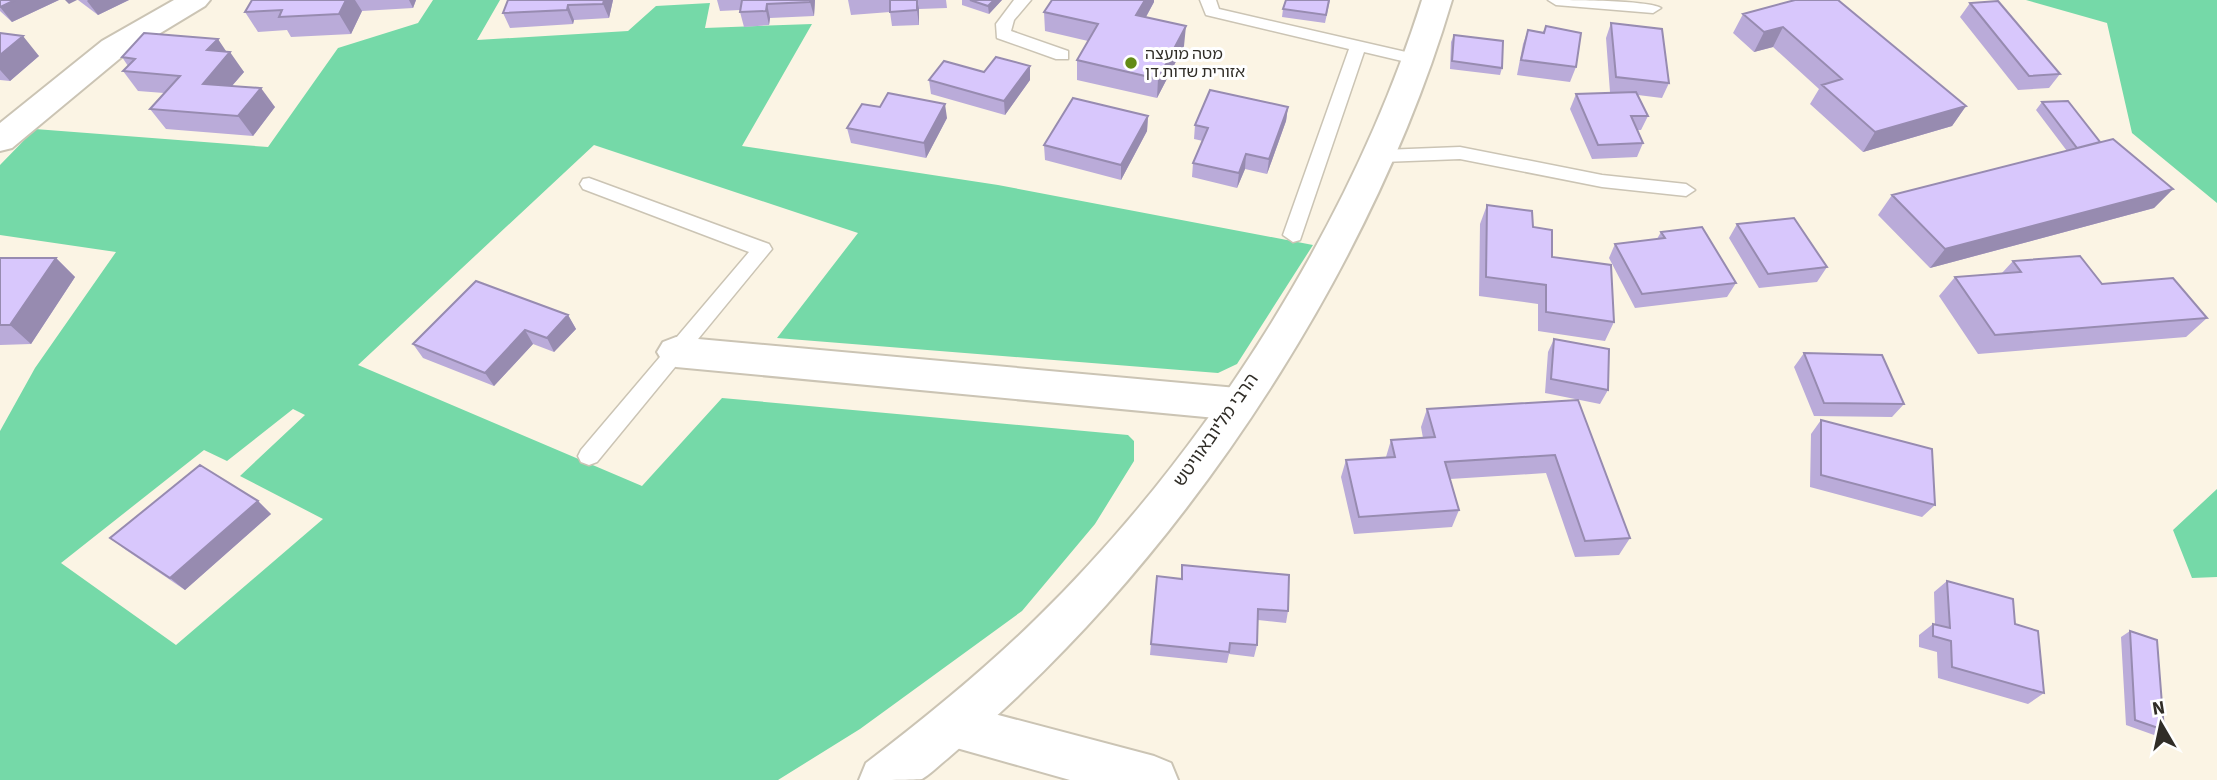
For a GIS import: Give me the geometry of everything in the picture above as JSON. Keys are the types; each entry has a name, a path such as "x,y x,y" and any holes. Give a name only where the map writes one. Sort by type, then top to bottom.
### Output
{"main road":[{"path":"0,140 113,48 195,0"},
{"name":"הרבי מליובאוויטש","path":"883,780 953,725 1018,667 1077,606 1133,542 1237,404 1339,241 1383,156 1419,60 1437,0"},
{"path":"676,352 1237,404"},
{"path":"953,725 1154,780"}],"lane":[{"path":"1023,0 1008,16 1002,27 1003,34 1062,55"},
{"path":"1208,0 1212,12 1419,60"},
{"path":"1556,0 1653,8"},
{"path":"1293,234 1358,46"},
{"path":"1383,156 1460,153 1602,181 1686,190"},
{"path":"589,184 762,249 589,456"}],"green space":[{"path":"433,0 500,0 477,40 628,31 656,6 710,3 705,28 812,24 742,146 998,185 1313,245 1237,364 1218,373 777,338 858,233 594,145 358,365 642,486 722,398 1128,435 1134,441 1134,461 1095,524 1022,611 860,729 778,780 0,780 0,431 35,368 116,252 0,235 0,165 35,129 268,147 338,48 418,23","holes":["293,409 305,415 240,476 323,519 176,645 61,563 204,450 227,461"]},
{"path":"2026,0 2217,0 2217,203 2132,133 2107,23"},
{"path":"2217,489 2217,577 2192,578 2173,530"}],"building":[{"path":"0,0 15,0 0,7"},
{"path":"252,0 346,0 339,14 279,17 282,10 245,12"},
{"path":"508,0 604,0 603,4 568,5 567,10 503,13"},
{"path":"742,0 810,2 767,4 766,11 740,12"},
{"path":"890,0 917,0 917,10 890,12"},
{"path":"970,0 994,0 988,6"},
{"name":"מטה מועצה אזורית שדות דן","path":"1052,0 1145,0 1136,15 1186,26 1158,79 1077,60 1098,24 1044,12"},
{"path":"1286,0 1329,0 1326,15 1283,9"},
{"path":"1795,0 1838,0 1966,106 1875,132 1822,85 1842,79 1783,27 1764,32 1743,14"},
{"path":"1998,1 2060,74 2029,76 1970,3"},
{"path":"1611,23 1662,29 1669,83 1616,77"},
{"path":"1546,26 1581,33 1576,67 1521,60 1528,30 1544,33"},
{"path":"0,33 23,36 0,55"},
{"path":"144,33 218,39 207,50 230,52 203,84 261,88 238,116 150,109 180,76 123,71 135,59 122,57"},
{"path":"1454,35 1503,41 1502,68 1452,61"},
{"path":"996,57 1030,66 1004,101 929,80 944,61 984,72"},
{"path":"1210,90 1288,107 1269,159 1246,154 1239,173 1193,163 1208,128 1195,125"},
{"path":"1636,92 1648,116 1631,116 1643,143 1598,145 1576,94"},
{"path":"888,93 945,104 924,143 847,128 862,104 880,107"},
{"path":"1073,98 1148,116 1121,165 1044,145"},
{"path":"2068,101 2100,142 2077,148 2042,102"},
{"path":"2113,139 2173,189 1945,249 1892,195"},
{"path":"1487,205 1532,211 1533,227 1552,230 1552,257 1611,265 1614,322 1546,312 1546,285 1486,277"},
{"path":"1794,218 1827,267 1768,274 1737,224"},
{"path":"1702,227 1736,283 1642,294 1615,244 1665,238 1661,232"},
{"path":"2080,256 2102,284 2173,278 2207,318 1995,335 1955,277 2021,272 2013,261"},
{"path":"0,258 56,258 10,325 0,325"},
{"path":"476,281 568,315 547,338 525,330 485,373 413,344"},
{"path":"1554,339 1609,349 1608,390 1551,379"},
{"path":"1804,353 1882,355 1904,404 1824,403"},
{"path":"1578,400 1630,538 1585,541 1555,455 1445,462 1459,510 1359,517 1346,460 1395,457 1391,440 1435,437 1427,409"},
{"path":"1821,420 1932,449 1935,505 1821,475"},
{"path":"200,465 258,501 170,578 110,538"},
{"path":"1182,565 1289,575 1288,611 1258,609 1257,645 1230,643 1229,652 1151,644 1157,576 1182,579"},
{"path":"1947,581 2013,599 2015,624 2038,631 2044,693 1952,667 1951,641 1933,636 1933,624 1950,628"},
{"path":"2130,631 2157,640 2164,730 2135,720"}],"place":[{"name":"מטה מועצה אזורית שדות דן","path":"1131,63"}]}
